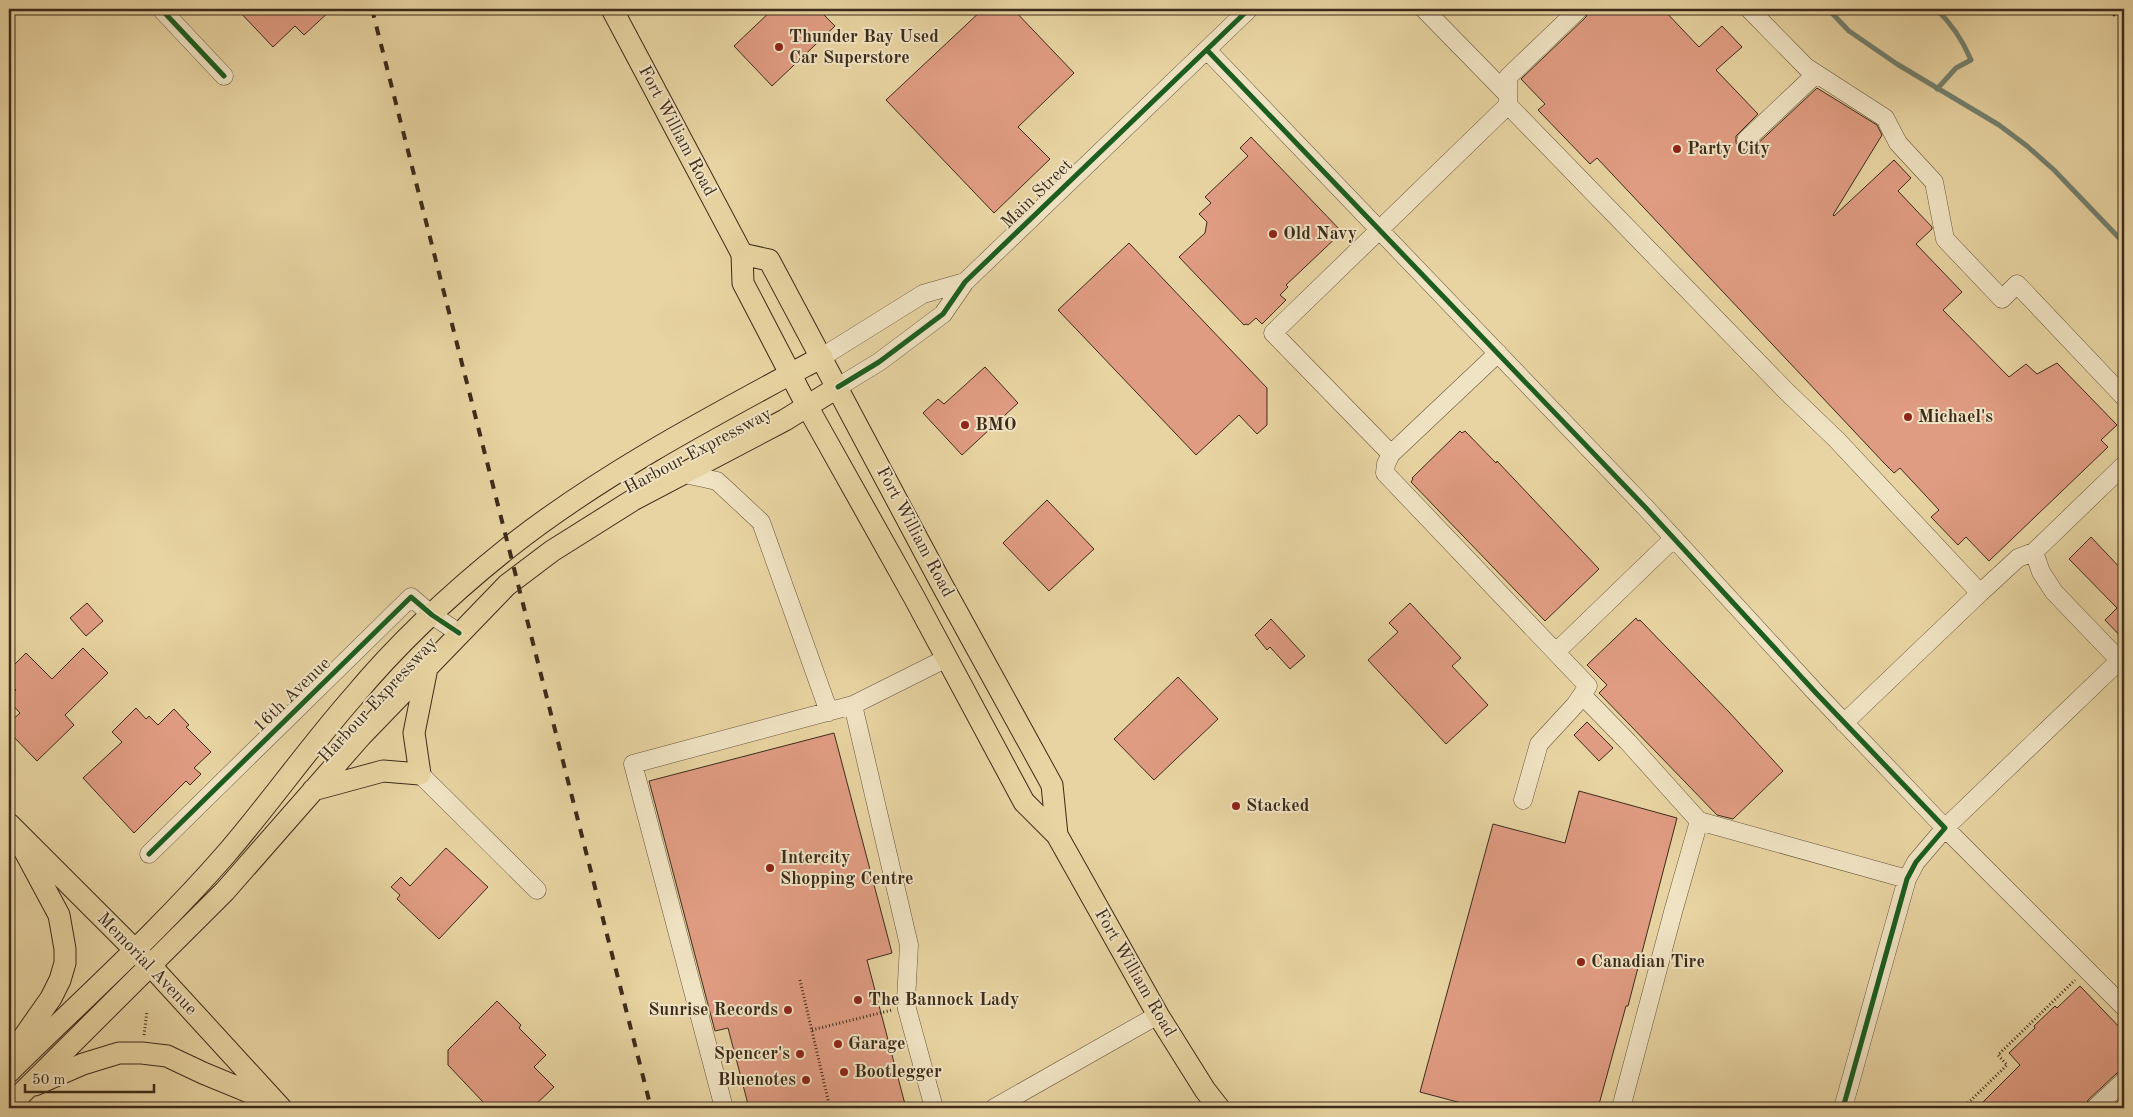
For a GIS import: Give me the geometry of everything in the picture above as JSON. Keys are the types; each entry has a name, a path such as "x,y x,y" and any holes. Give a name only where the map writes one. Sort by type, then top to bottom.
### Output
{"main road":[{"name":"Fort William Road","path":"612,9 742,254 743,283 807,406 858,495 1024,802 1057,834 1158,1016 1205,1090 1219,1108"},
{"name":"Fort William Road","path":"742,254 769,260 822,357 1052,785 1057,834"},
{"name":"Harbour Expressway","path":"9,1072 176,908 230,849 355,694 432,615 509,548 606,477 822,357"},
{"name":"Harbour Expressway","path":"9,1106 225,891 361,736 507,585 552,551 633,500 785,420 838,387"},
{"path":"313,790 383,771 420,774 414,733 427,667"},
{"name":"Memorial Avenue","path":"11,826 150,964 279,1106"},
{"path":"9,1058 50,998 60,980 65,963 59,915 11,826"},
{"path":"24,1090 83,1064 119,1053 142,1053 167,1056 279,1106"}],"street":[{"path":"161,9 224,76"},
{"name":"Main Street","path":"838,387 879,362 943,314 965,282 1249,9"},
{"path":"1424,9 1508,100 1786,391 1837,440 1980,593"},
{"path":"1391,454 1272,333 1379,230 1508,100 1508,77 1580,9"},
{"path":"1749,9 1806,67 1885,118 1898,143 1934,182 1945,239 2002,299 2017,284 2124,397"},
{"path":"1207,50 1674,538 1844,723 1945,828 2124,1007"},
{"path":"1746,140 1816,74"},
{"name":"Main Street","path":"822,357 923,294 965,282"},
{"path":"1498,353 1391,454 1386,464 1385,473 1588,686 1539,744 1523,800"},
{"path":"1844,723 1980,593 2018,558 2034,552 2124,465"},
{"path":"685,474 717,480 761,522 829,712"},
{"path":"1556,652 1674,538"},
{"path":"1843,1108 1907,879 1916,862 1945,828 2122,662 2054,592 2041,572 2034,552"},
{"name":"16th Avenue","path":"149,854 410,597 459,633"},
{"path":"724,1108 633,764 853,705 946,658"},
{"path":"1582,694 1699,821 1907,879"},
{"path":"853,705 909,944 907,1009 934,1108"},
{"path":"420,774 537,890"},
{"path":"1621,1108 1699,821"},
{"path":"994,1108 1158,1016"},
{"path":"2095,1108 2124,1081"}],"path":[{"path":"1963,1108 2008,1065 1998,1055 2076,978 2083,985"},
{"path":"800,980 830,1108"},
{"path":"812,1030 881,1012 907,1009"},
{"path":"144,1037 147,1011"}],"building":[{"path":"237,9 332,9 304,35 295,26 273,47"},
{"path":"773,9 818,9 835,26 772,86 734,46"},
{"path":"983,9 1013,9 1074,73 1018,127 1050,159 994,213 886,100"},
{"path":"1589,9 1663,9 1699,47 1722,26 1742,47 1716,70 1758,114 1736,136 1736,143 1742,150 1753,148 1817,88 1877,125 1882,135 1833,215 1894,160 1911,178 1898,191 1932,227 1916,244 1962,292 1943,310 2009,377 2026,364 2037,374 2057,363 2117,425 2101,440 2108,447 1989,561 1966,537 1958,545 1931,517 1939,510 1900,468 1894,473 1597,158 1590,164 1538,110 1545,104 1521,79 1586,17"},
{"path":"1251,137 1342,232 1286,285 1288,287 1280,295 1286,300 1262,324 1256,318 1248,325 1244,325 1179,257 1205,233 1207,222 1199,214 1211,203 1205,197 1248,156 1240,148"},
{"path":"1129,243 1267,388 1267,425 1257,434 1239,415 1196,455 1058,310"},
{"path":"985,367 1018,403 962,455 923,413 938,399 944,404"},
{"path":"1460,431 1462,433 1465,431 1496,463 1497,461 1599,569 1545,621 1411,482 1412,478"},
{"path":"1047,500 1094,549 1049,591 1003,543"},
{"path":"2091,537 2124,572 2124,640 2105,620 2117,608 2069,559"},
{"path":"87,603 103,621 86,636 70,618"},
{"path":"1410,603 1461,658 1452,666 1488,705 1446,744 1368,660 1398,632 1389,623"},
{"path":"1636,618 1729,712 1783,771 1733,819 1717,815 1599,693 1607,685 1587,665"},
{"path":"1271,619 1305,656 1290,669 1270,647 1267,650 1255,635"},
{"path":"83,648 108,673 65,715 74,725 37,761 9,732 9,723 20,713 9,701 9,697 16,690 9,682 9,670 26,653 52,679"},
{"path":"1178,677 1218,719 1154,780 1114,739"},
{"path":"136,708 146,719 149,716 158,725 174,709 189,725 186,727 211,752 194,768 201,774 190,785 186,781 134,833 83,778 122,742 112,732"},
{"path":"1587,722 1613,748 1599,761 1574,735"},
{"name":"Intercity Shopping Centre","path":"834,733 892,953 867,960 906,1108 749,1108 728,1028 715,1031 649,781"},
{"path":"1579,791 1677,818 1628,1006 1626,1006 1598,1108 1480,1108 1420,1092 1493,824 1565,843"},
{"path":"446,848 488,887 439,939 397,899 400,895 391,887 401,877 410,886"},
{"path":"2080,986 2124,1032 2124,1071 2117,1073 2088,1100 2085,1108 1977,1108 2020,1065 2009,1053 2055,1006 2057,1008"},
{"path":"497,1001 521,1025 519,1028 546,1055 534,1067 554,1087 532,1108 483,1108 483,1102 448,1065 448,1050"}],"waterway":[{"path":"1828,9 1849,31 1897,64 1999,125 2027,146 2054,170 2124,243"},
{"path":"1936,9 1956,33 1971,60 1956,68 1937,89"}],"railway":[{"path":"372,9 651,1108"},
{"path":"2109,9 2124,24"}],"cycle path":[{"path":"161,9 224,76"},
{"path":"838,387 879,362 943,314 965,282 1249,9"},
{"path":"1207,50 1645,507 1817,694 1945,828 1916,862 1907,879 1843,1108"},
{"path":"149,854 411,597 432,615 459,633"}],"place":[{"name":"Thunder Bay Used Car Superstore","path":"779,47"},
{"name":"Party City","path":"1677,149"},
{"name":"Old Navy","path":"1273,234"},
{"name":"Michael's","path":"1908,417"},
{"name":"BMO","path":"965,425"},
{"name":"Stacked","path":"1236,806"},
{"name":"Intercity Shopping Centre","path":"770,868"},
{"name":"Canadian Tire","path":"1581,962"},
{"name":"The Bannock Lady","path":"858,1000"},
{"name":"Sunrise Records","path":"788,1010"},
{"name":"Garage","path":"838,1044"},
{"name":"Spencer's","path":"800,1054"},
{"name":"Bootlegger","path":"844,1072"},
{"name":"Bluenotes","path":"806,1080"}]}
